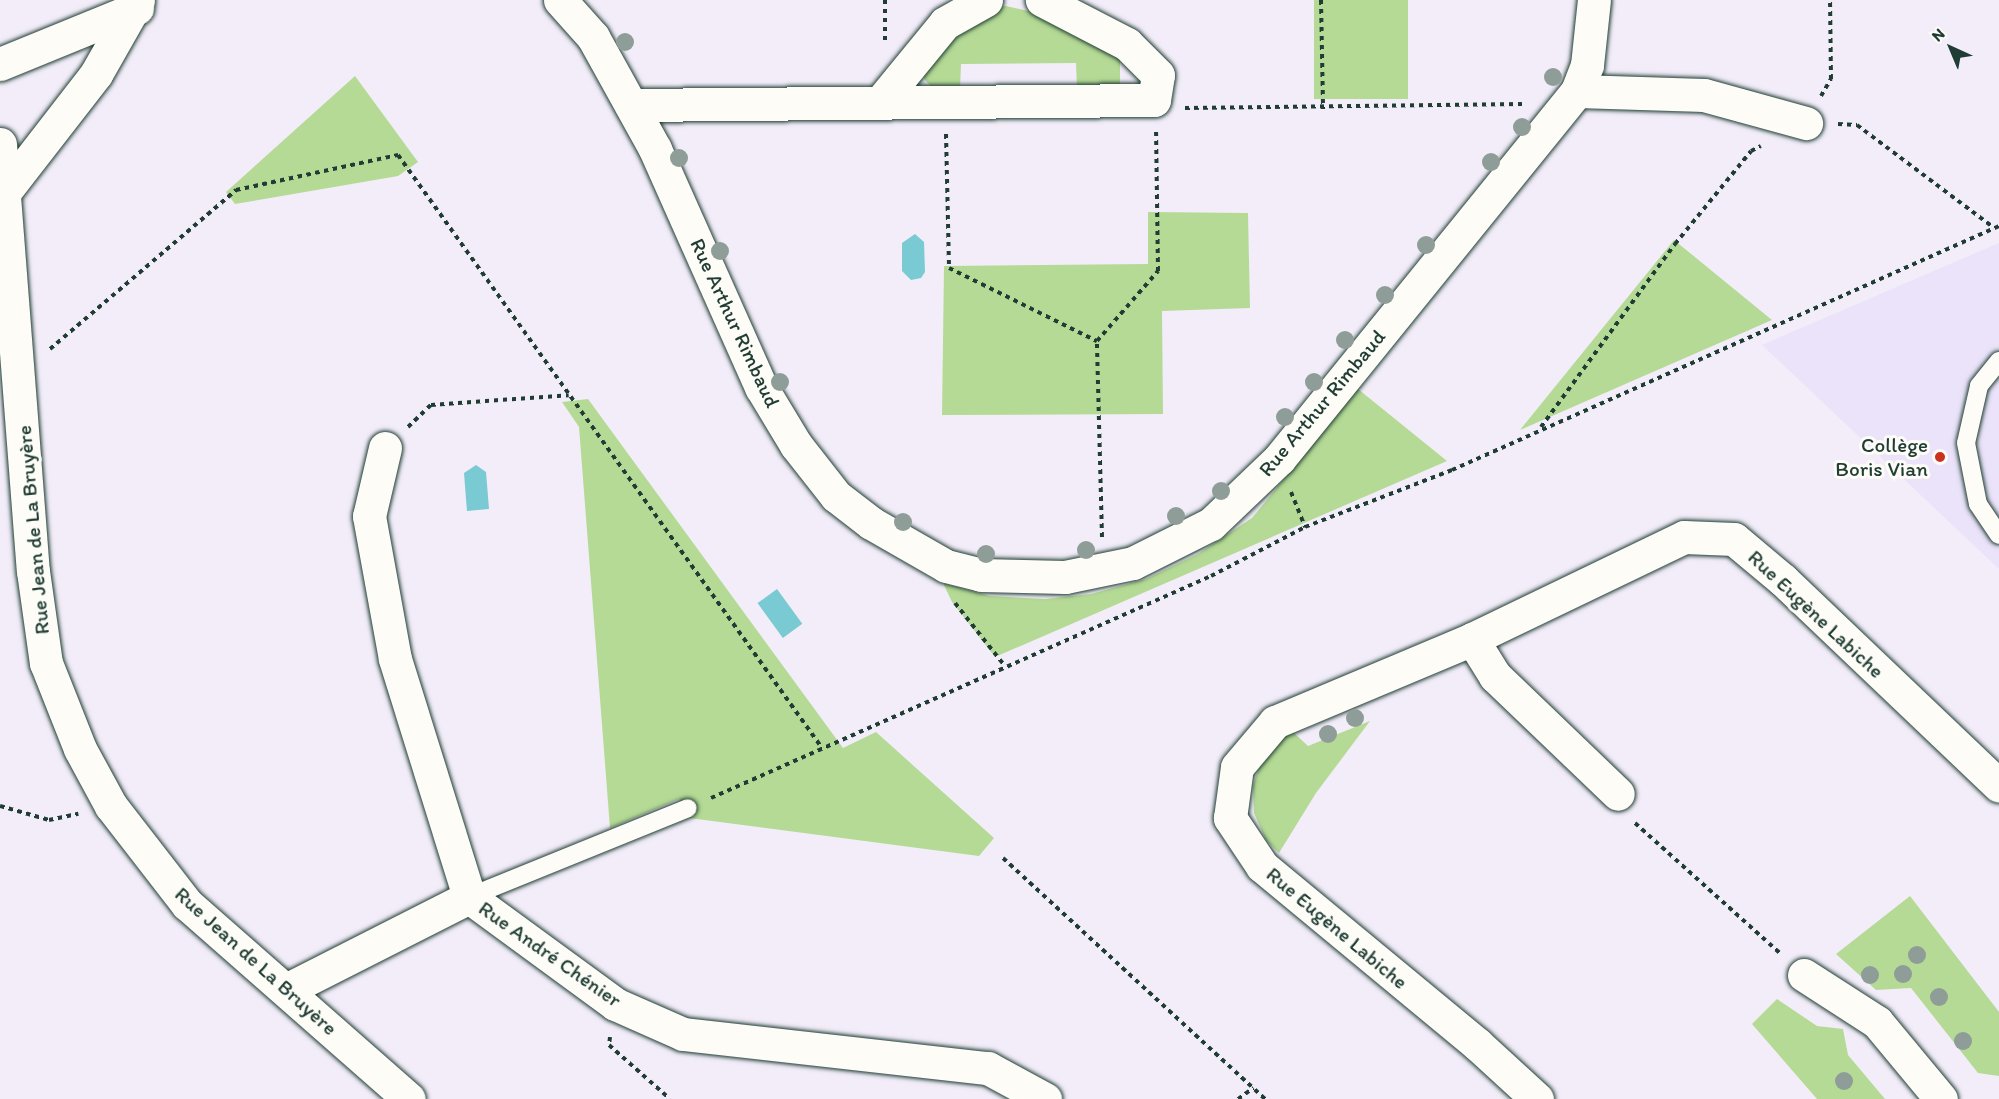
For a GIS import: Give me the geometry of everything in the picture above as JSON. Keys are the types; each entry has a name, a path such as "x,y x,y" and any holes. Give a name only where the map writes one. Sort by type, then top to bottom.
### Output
{"street":[{"name":"Rue Arthur Rimbaud","path":"560,0 593,37 655,149 761,387 796,445 836,496 879,529 946,566 981,575 1065,578 1133,563 1211,524 1279,459 1577,91 1587,65 1594,0"},
{"path":"882,100 945,23 986,0"},
{"path":"631,105 945,100 1155,112 1158,75 1127,44 1042,0"},
{"path":"0,64 139,4"},
{"path":"3,194 96,74 139,4"},
{"path":"1577,91 1704,95 1806,123"},
{"name":"Rue Jean de La Bruyère","path":"0,144 20,375 33,571 46,663 80,749 111,806 187,904 409,1099"},
{"name":"Rue André Chénier","path":"385,448 369,516 395,659 469,897 615,1004 683,1034 988,1068 1045,1099"},
{"name":"Rue Eugène Labiche","path":"1537,1099 1477,1044 1262,866 1230,818 1237,767 1275,722 1472,639 1684,537 1734,539 1783,580 1999,786"},
{"path":"1472,639 1496,676 1618,794"},
{"path":"286,990 469,897"},
{"path":"1804,975 1877,1022 1941,1099"}],"lane":[{"path":"1999,361 1979,386 1966,443 1978,504 1999,535"},
{"path":"469,897 688,808"}],"path":[{"path":"1322,0 1323,109"},
{"path":"1540,428 1675,244 1751,151 1806,123 1831,78 1830,0"},
{"path":"945,100 949,268 1096,341"},
{"path":"1102,569 1096,341 1158,271 1155,112 1529,104"},
{"path":"688,808 1211,576 1305,527 1452,470 1540,428 1997,227 1857,124"},
{"path":"20,375 236,190 398,155 822,748"},
{"path":"385,448 431,405 569,395"},
{"path":"946,566 946,582 954,601 1005,666"},
{"path":"1618,794 1627,816 1804,975"},
{"path":"0,806 49,820 111,806"},
{"path":"1003,858 1265,1099"},
{"path":"615,1004 609,1045 670,1099"},
{"path":"1238,1099 1253,1088"}],"shaded area":[{"name":"Collège Boris Vian","path":"1999,243 1999,569 1762,345"}],"green space":[{"path":"1314,0 1408,0 1408,99 1314,99"},
{"path":"1006,6 1041,14 1120,59 1120,84 1113,89 1077,89 1076,63 961,64 960,90 933,88 924,79 923,68 950,36 987,8"},
{"path":"355,76 418,162 398,176 235,204 226,192"},
{"path":"1148,212 1248,213 1250,308 1162,311 1163,414 942,415 944,266 1148,264"},
{"path":"1674,240 1772,320 1520,430"},
{"path":"1358,389 1447,461 995,657 952,602 943,583 990,596 1045,599 1091,594 1146,579 1198,554 1252,518"},
{"path":"588,399 843,748 876,732 994,838 979,856 689,818 679,799 610,828 579,427 562,402"},
{"path":"1370,721 1316,793 1279,853 1266,840 1254,813 1253,786 1261,761 1275,742 1292,731 1308,746"},
{"path":"1910,896 1999,1012 1999,1076 1978,1073 1911,988 1876,990 1836,954"},
{"path":"1777,999 1817,1026 1843,1029 1848,1055 1885,1099 1817,1099 1752,1024"}],"water":[{"path":"915,234 924,242 925,272 921,278 911,280 902,271 902,243"},
{"path":"476,465 486,472 489,509 467,511 464,473"},
{"path":"777,589 802,624 783,638 758,603"}],"place":[{"name":"Collège Boris Vian","path":"1940,457"}]}
